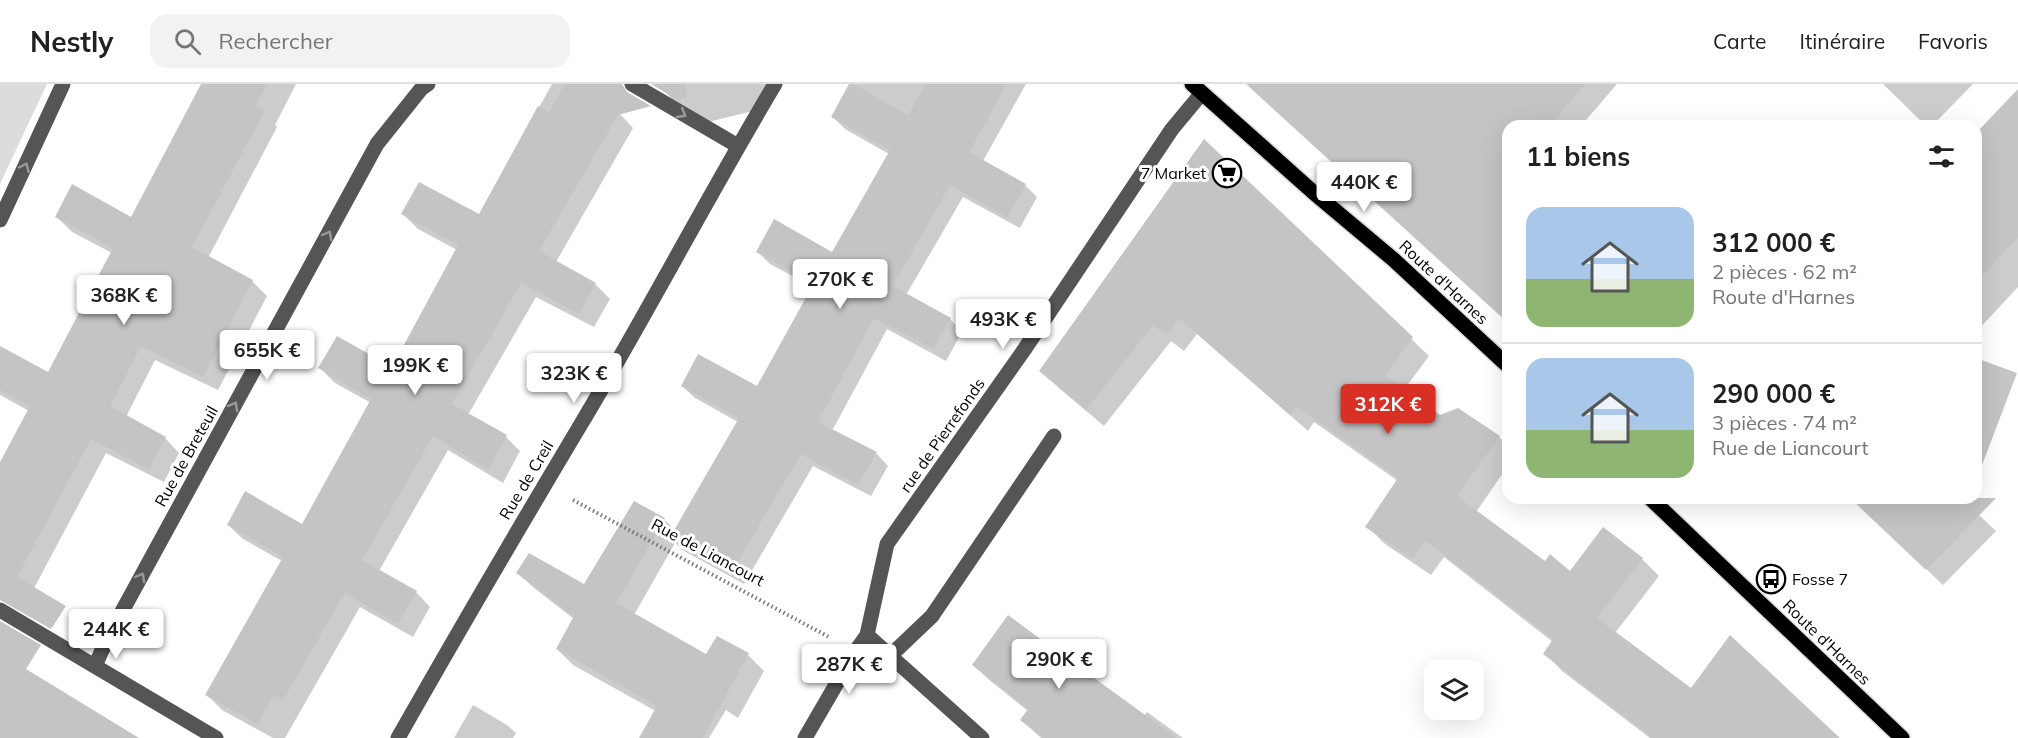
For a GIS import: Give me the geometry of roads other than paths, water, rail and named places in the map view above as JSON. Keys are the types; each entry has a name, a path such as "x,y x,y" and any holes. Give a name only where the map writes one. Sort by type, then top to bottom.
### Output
{"main road":[{"name":"Route d'Harnes","path":"1197,89 1394,260 1502,360"},
{"name":"Route d'Harnes","path":"1656,504 1902,738"}],"street":[{"path":"0,220 63,84"},
{"name":"Rue de Breteuil","path":"95,666 107,639 377,144 421,89 428,84"},
{"path":"632,84 738,146"},
{"name":"Rue de Creil","path":"398,738 544,484 582,423 775,84"},
{"name":"rue de Pierrefonds","path":"867,635 887,544 1024,350 1197,89"},
{"path":"890,656 932,616 1054,436"},
{"path":"0,610 216,738"},
{"path":"805,738 867,635 982,738"}],"place":[{"name":"7 Market","path":"1227,173"},
{"name":"Fosse 7","path":"1771,579"}]}
